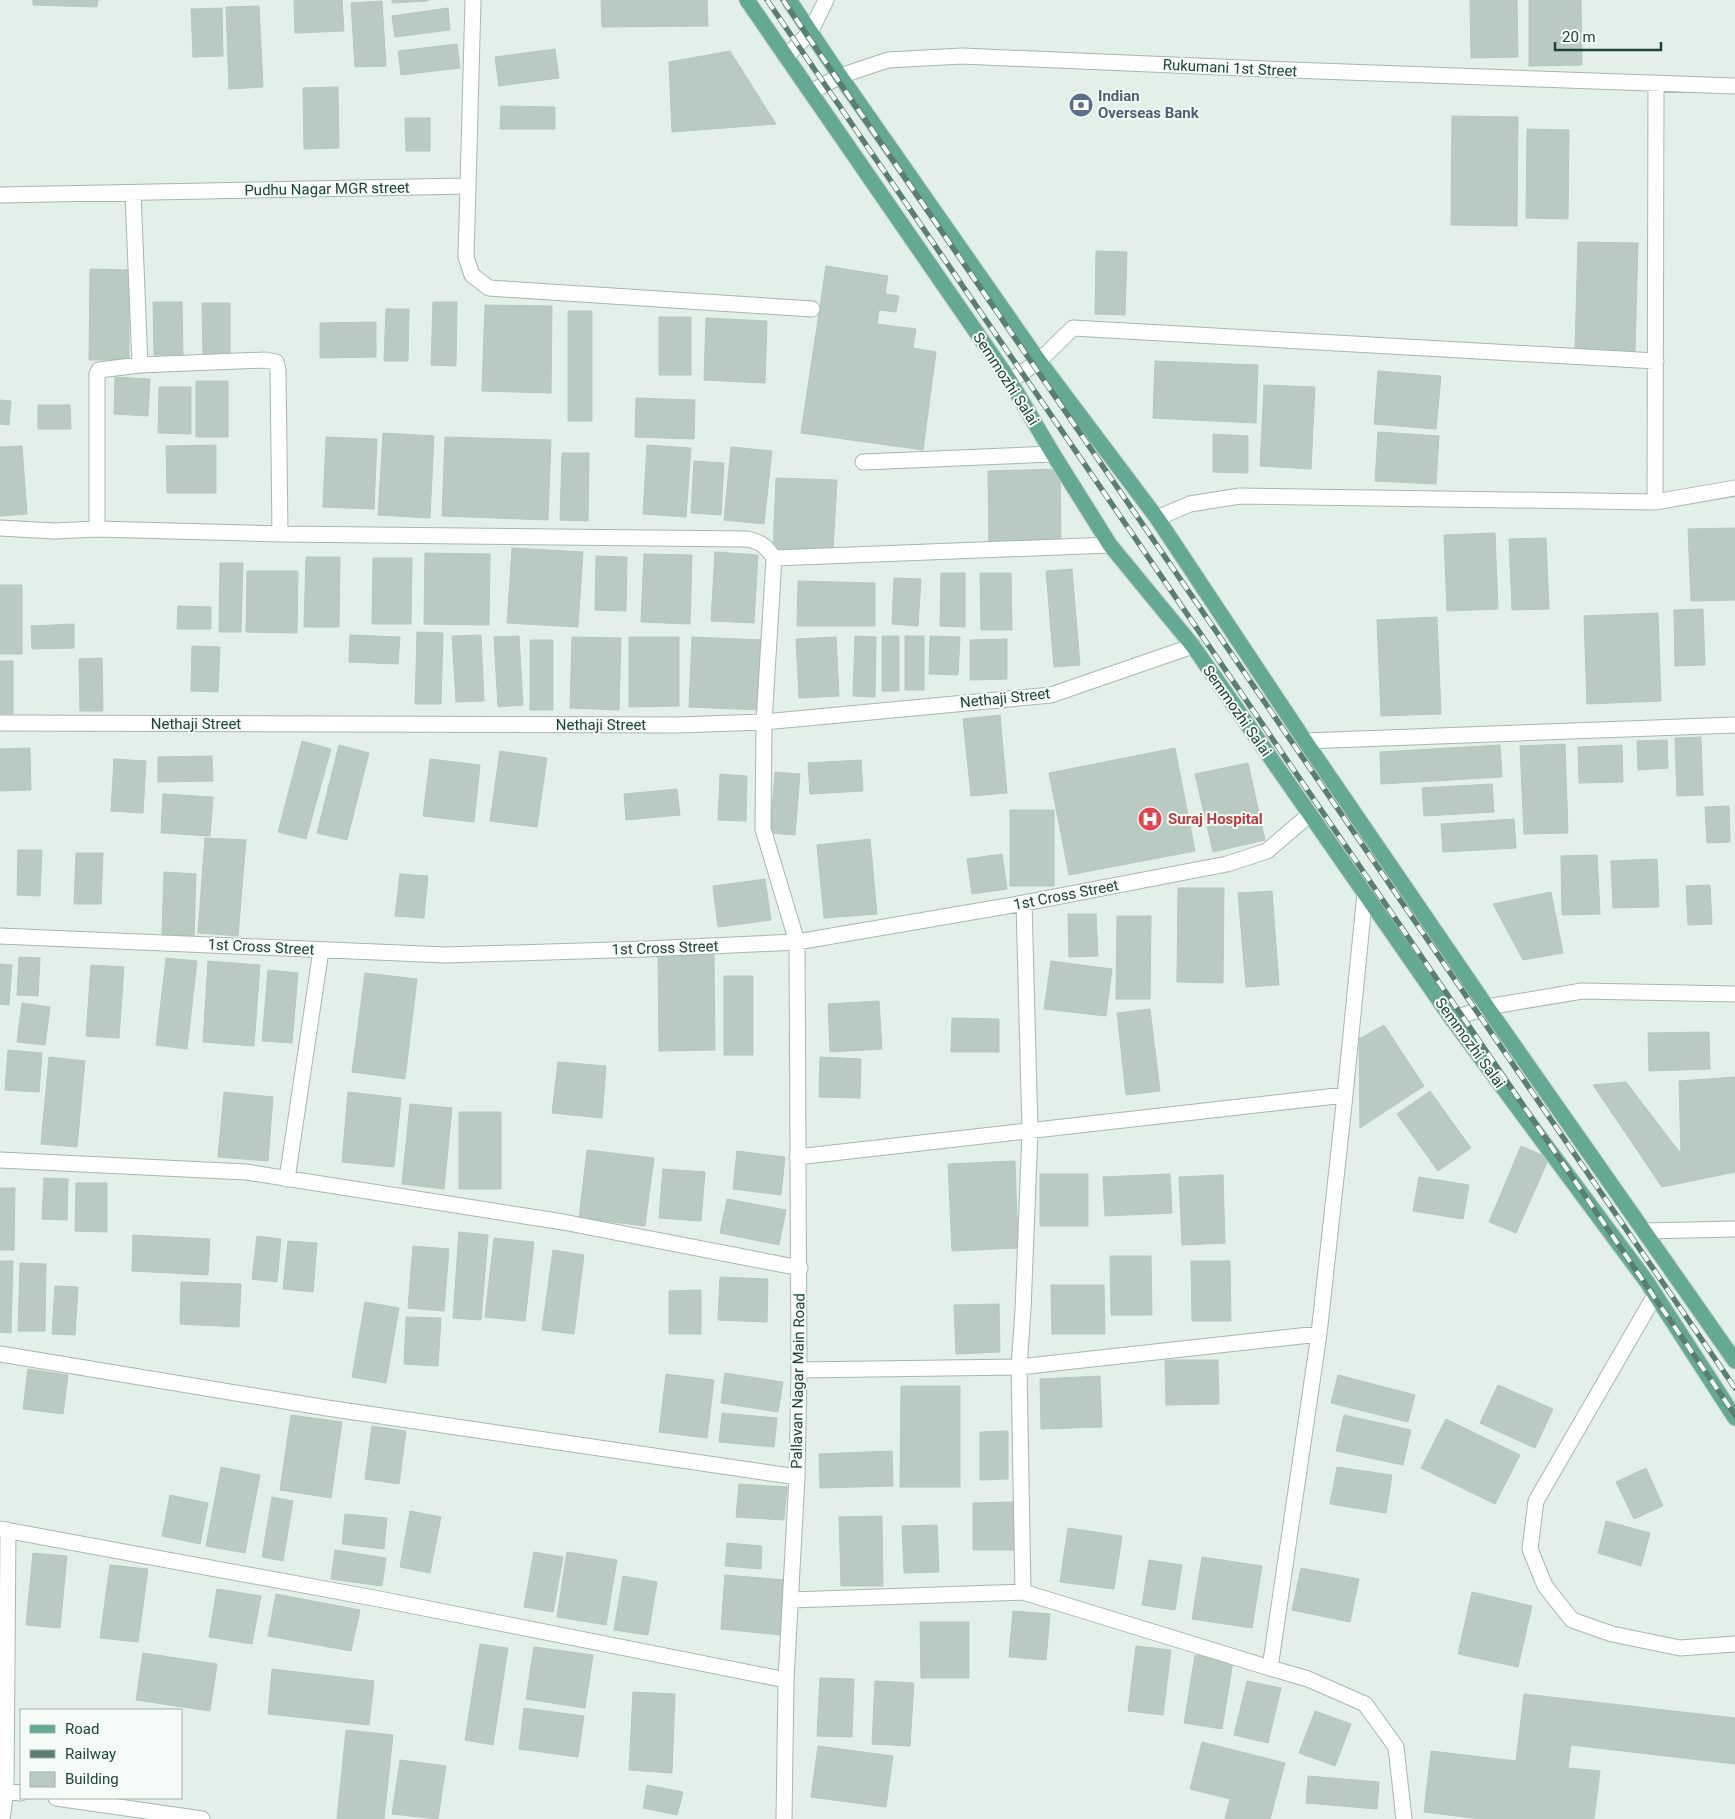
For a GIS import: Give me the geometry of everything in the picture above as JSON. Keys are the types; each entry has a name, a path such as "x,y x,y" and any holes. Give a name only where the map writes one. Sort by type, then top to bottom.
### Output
{"main road":[{"name":"Semmozhi Salai","path":"746,0 1010,381 1110,545 1193,646 1452,1019 1655,1295 1735,1418"},
{"path":"789,0 1039,361 1157,518 1487,1008 1735,1361"}],"street":[{"path":"473,0 466,257 472,274 489,288 812,309"},
{"path":"786,57 810,31 826,0"},
{"name":"Rukumani 1st Street","path":"810,92 840,76 888,60 962,56 1735,86"},
{"path":"1655,502 1656,84"},
{"name":"Pudhu Nagar MGR street","path":"0,196 468,186"},
{"path":"133,193 140,365"},
{"path":"1010,381 1039,361 1073,328 1656,361"},
{"path":"97,530 98,370 140,365 265,360 276,362 278,370 280,534"},
{"path":"863,462 1053,454"},
{"path":"1157,518 1190,504 1240,496 1655,502 1735,488"},
{"path":"0,528 54,531 747,539 766,546 774,558 1110,545"},
{"name":"Pallavan Nagar Main Road","path":"774,558 764,722 763,829 797,942 797,1157 800,1268 797,1477 786,1680 784,1819"},
{"name":"Nethaji Street","path":"0,723 678,725 764,722 1051,695 1193,646"},
{"path":"1306,741 1735,725"},
{"name":"1st Cross Street","path":"0,936 446,955 797,942 1024,903 1227,864 1267,851 1309,815"},
{"path":"1270,1668 1319,1334 1365,893"},
{"path":"1023,1592 1019,1367 1030,1131 1024,903"},
{"path":"287,1179 321,950"},
{"path":"1452,1019 1487,1008 1582,991 1735,994"},
{"path":"797,1157 1345,1095"},
{"path":"0,1160 246,1172 563,1222 800,1268"},
{"path":"1645,1231 1735,1229"},
{"path":"1655,1295 1536,1501 1530,1549 1544,1586 1572,1620 1612,1634 1680,1648 1735,1644"},
{"path":"799,1370 1019,1367 1319,1334"},
{"path":"0,1354 327,1408 797,1477"},
{"path":"2,1819 6,1790 4,1529 786,1680"},
{"path":"791,1600 1023,1592 1308,1679 1365,1704 1396,1747 1404,1819"},
{"path":"6,1790 20,1793"},
{"path":"63,1799 202,1819"}],"building":[{"path":"33,0 98,0 97,7 33,5"},
{"path":"294,0 342,0 344,31 295,33"},
{"path":"392,0 428,0 428,1 392,3"},
{"path":"601,0 707,0 708,26 602,27"},
{"path":"1470,0 1517,0 1518,57 1471,58"},
{"path":"1529,0 1581,0 1582,65 1529,66"},
{"path":"382,1 386,66 355,67 351,3"},
{"path":"259,6 263,87 229,89 226,7"},
{"path":"222,8 223,56 193,57 191,9"},
{"path":"448,8 450,30 395,37 392,16"},
{"path":"457,44 460,68 401,75 398,51"},
{"path":"555,49 559,78 499,86 495,57"},
{"path":"730,51 776,124 672,132 669,62"},
{"path":"338,87 339,148 304,149 303,88"},
{"path":"501,106 555,107 555,129 500,129"},
{"path":"1452,116 1518,117 1517,226 1451,225"},
{"path":"405,118 430,118 430,151 406,151"},
{"path":"1527,129 1569,130 1568,219 1526,218"},
{"path":"1578,242 1638,243 1635,351 1575,349"},
{"path":"1096,251 1127,252 1125,315 1095,314"},
{"path":"826,266 888,276 885,294 899,296 896,312 879,310 877,324 916,329 913,348 936,352 923,450 801,433"},
{"path":"90,269 129,270 129,360 89,360"},
{"path":"153,302 182,302 183,355 154,355"},
{"path":"433,302 457,302 456,366 431,365"},
{"path":"202,303 230,303 230,357 203,357"},
{"path":"485,305 552,306 551,393 482,391"},
{"path":"386,309 409,309 408,361 384,361"},
{"path":"568,311 592,311 592,421 568,421"},
{"path":"659,317 691,317 691,375 659,375"},
{"path":"706,318 767,321 765,383 704,380"},
{"path":"376,322 376,357 320,358 320,323"},
{"path":"1155,361 1258,365 1256,423 1153,418"},
{"path":"1378,371 1441,376 1436,429 1374,424"},
{"path":"115,377 150,379 148,416 114,414"},
{"path":"196,381 228,381 228,437 196,437"},
{"path":"1264,385 1315,387 1311,469 1260,466"},
{"path":"159,387 191,387 191,434 158,433"},
{"path":"636,398 695,400 694,439 635,437"},
{"path":"0,400 11,401 9,425 0,424"},
{"path":"38,405 70,405 71,429 38,429"},
{"path":"1378,432 1439,436 1436,484 1375,481"},
{"path":"383,433 434,436 430,518 378,515"},
{"path":"1213,434 1248,436 1248,473 1213,472"},
{"path":"326,437 377,439 374,509 323,507"},
{"path":"445,437 551,440 548,520 442,516"},
{"path":"216,445 216,493 167,493 166,446"},
{"path":"647,445 691,448 686,517 643,514"},
{"path":"22,446 27,514 0,516 0,447"},
{"path":"731,447 772,451 764,524 724,520"},
{"path":"562,453 589,453 588,521 560,520"},
{"path":"694,461 724,463 721,515 691,513"},
{"path":"1060,469 1061,544 989,546 988,471"},
{"path":"776,478 837,480 833,551 773,548"},
{"path":"1735,528 1735,600 1691,601 1688,529"},
{"path":"1495,533 1498,609 1447,611 1444,535"},
{"path":"1546,538 1549,609 1512,610 1509,539"},
{"path":"512,548 583,552 578,627 507,623"},
{"path":"715,552 758,555 754,623 711,621"},
{"path":"425,553 490,554 489,625 424,624"},
{"path":"644,554 692,555 690,624 641,622"},
{"path":"596,556 627,557 626,611 595,610"},
{"path":"306,557 340,557 339,627 304,627"},
{"path":"373,558 412,558 411,624 372,624"},
{"path":"220,563 243,563 241,632 219,632"},
{"path":"1072,569 1080,665 1054,667 1046,571"},
{"path":"247,571 298,571 297,633 246,632"},
{"path":"941,573 965,573 965,627 940,626"},
{"path":"980,573 1011,573 1012,630 981,630"},
{"path":"894,578 921,579 918,626 892,624"},
{"path":"798,581 875,583 875,626 797,626"},
{"path":"0,585 22,585 22,654 0,654"},
{"path":"178,606 211,607 211,629 177,629"},
{"path":"1703,609 1705,665 1675,666 1674,610"},
{"path":"1658,613 1661,701 1587,704 1584,616"},
{"path":"1437,617 1441,714 1381,716 1377,620"},
{"path":"74,624 74,648 32,649 31,626"},
{"path":"417,632 443,633 441,704 415,704"},
{"path":"350,635 400,637 398,664 349,662"},
{"path":"481,635 484,701 456,702 452,636"},
{"path":"519,636 523,705 498,707 494,637"},
{"path":"855,636 876,637 875,697 853,696"},
{"path":"882,636 899,636 899,691 882,691"},
{"path":"905,636 924,636 924,690 905,690"},
{"path":"930,636 960,637 958,675 929,674"},
{"path":"572,637 621,638 619,710 570,708"},
{"path":"629,637 679,637 679,706 629,707"},
{"path":"692,637 764,640 761,710 689,707"},
{"path":"836,637 839,696 799,698 796,639"},
{"path":"1007,639 1007,679 970,680 970,640"},
{"path":"530,640 553,640 553,710 530,710"},
{"path":"192,646 220,647 218,692 191,691"},
{"path":"102,658 103,711 80,711 79,659"},
{"path":"0,661 13,661 13,714 0,714"},
{"path":"1000,715 1007,793 971,796 963,719"},
{"path":"1701,737 1703,795 1677,796 1675,738"},
{"path":"1667,740 1668,768 1638,770 1637,741"},
{"path":"302,741 331,749 306,839 278,832"},
{"path":"1565,744 1568,833 1524,834 1520,746"},
{"path":"339,745 369,753 347,840 317,833"},
{"path":"1500,745 1502,777 1381,784 1380,752"},
{"path":"1622,745 1623,782 1579,783 1578,747"},
{"path":"30,748 31,790 0,791 0,749"},
{"path":"1175,748 1195,851 1069,875 1049,773"},
{"path":"500,751 547,758 537,827 490,821"},
{"path":"212,756 213,781 158,782 158,757"},
{"path":"114,759 146,761 143,813 111,811"},
{"path":"430,759 480,765 474,822 423,816"},
{"path":"861,760 863,791 810,794 808,763"},
{"path":"1248,763 1265,840 1213,852 1195,774"},
{"path":"775,772 800,774 795,835 770,833"},
{"path":"720,774 747,776 746,821 718,820"},
{"path":"1492,784 1494,812 1424,816 1422,788"},
{"path":"677,789 680,815 626,820 624,794"},
{"path":"163,794 213,797 210,836 161,833"},
{"path":"1729,806 1730,842 1707,843 1705,807"},
{"path":"1010,810 1054,810 1054,886 1010,886"},
{"path":"1514,819 1516,848 1443,852 1441,824"},
{"path":"205,838 246,840 238,936 198,933"},
{"path":"870,839 877,914 824,918 817,845"},
{"path":"18,850 42,850 40,896 17,895"},
{"path":"76,853 103,853 101,904 74,904"},
{"path":"1002,854 1007,889 972,894 967,859"},
{"path":"1597,855 1600,914 1562,915 1561,856"},
{"path":"1657,859 1659,907 1613,908 1611,861"},
{"path":"164,872 196,874 194,937 162,936"},
{"path":"400,874 428,876 424,918 395,916"},
{"path":"765,879 771,920 718,927 713,886"},
{"path":"1710,885 1712,924 1688,925 1686,886"},
{"path":"1178,888 1224,888 1223,983 1177,982"},
{"path":"1272,891 1279,985 1246,987 1238,893"},
{"path":"1551,892 1563,953 1523,960 1493,904"},
{"path":"1068,914 1096,914 1098,956 1069,957"},
{"path":"1117,916 1151,916 1150,999 1116,999"},
{"path":"658,954 714,954 715,1050 659,1051"},
{"path":"19,957 40,958 38,996 17,995"},
{"path":"166,958 197,961 187,1049 156,1045"},
{"path":"208,961 260,965 254,1046 203,1042"},
{"path":"1051,961 1112,969 1106,1016 1044,1009"},
{"path":"0,964 12,965 9,1005 0,1004"},
{"path":"91,965 124,967 119,1038 86,1036"},
{"path":"268,970 298,973 292,1043 262,1041"},
{"path":"365,973 417,979 405,1079 352,1072"},
{"path":"724,976 753,976 753,1055 724,1055"},
{"path":"879,1001 882,1049 830,1052 828,1004"},
{"path":"22,1003 50,1007 45,1045 17,1042"},
{"path":"1150,1009 1160,1091 1126,1095 1117,1013"},
{"path":"952,1018 999,1019 999,1052 951,1052"},
{"path":"1384,1025 1424,1086 1360,1128 1359,1039"},
{"path":"1709,1032 1710,1069 1649,1071 1648,1033"},
{"path":"8,1050 42,1053 39,1092 5,1090"},
{"path":"49,1057 85,1061 77,1147 41,1144"},
{"path":"820,1057 861,1059 860,1098 819,1097"},
{"path":"558,1062 606,1066 602,1118 552,1113"},
{"path":"1735,1077 1735,1172 1662,1187 1593,1085 1626,1082 1681,1154 1679,1081"},
{"path":"1430,1091 1471,1148 1438,1171 1397,1114"},
{"path":"224,1092 273,1097 268,1161 218,1157"},
{"path":"348,1092 401,1098 394,1167 342,1162"},
{"path":"410,1104 452,1108 444,1189 402,1184"},
{"path":"459,1112 501,1112 501,1189 459,1189"},
{"path":"1521,1146 1549,1158 1516,1233 1489,1222"},
{"path":"587,1150 654,1158 645,1226 579,1218"},
{"path":"737,1151 785,1157 781,1195 733,1189"},
{"path":"1015,1161 1018,1248 952,1251 948,1164"},
{"path":"663,1169 705,1172 701,1221 659,1218"},
{"path":"1040,1174 1088,1174 1088,1226 1040,1226"},
{"path":"1170,1174 1172,1213 1105,1216 1103,1177"},
{"path":"1223,1175 1225,1243 1182,1245 1179,1177"},
{"path":"1419,1177 1469,1185 1463,1219 1413,1211"},
{"path":"44,1178 68,1179 67,1220 42,1219"},
{"path":"76,1183 107,1183 107,1232 75,1231"},
{"path":"0,1188 15,1188 14,1250 0,1250"},
{"path":"727,1199 786,1210 779,1245 720,1233"},
{"path":"459,1232 488,1235 481,1320 453,1318"},
{"path":"133,1235 210,1239 208,1275 132,1271"},
{"path":"257,1236 281,1239 277,1282 252,1279"},
{"path":"494,1238 534,1242 525,1321 485,1317"},
{"path":"288,1241 317,1243 313,1292 283,1289"},
{"path":"413,1246 449,1249 444,1311 408,1308"},
{"path":"553,1250 584,1255 574,1334 542,1330"},
{"path":"1110,1256 1151,1256 1152,1315 1111,1315"},
{"path":"0,1261 13,1261 11,1333 0,1332"},
{"path":"1191,1261 1230,1261 1231,1321 1192,1321"},
{"path":"20,1263 46,1264 45,1331 18,1331"},
{"path":"720,1277 768,1279 767,1322 718,1320"},
{"path":"181,1282 241,1284 239,1327 180,1324"},
{"path":"1051,1285 1104,1285 1105,1334 1052,1334"},
{"path":"55,1286 78,1287 75,1335 52,1334"},
{"path":"701,1290 701,1334 669,1334 669,1291"},
{"path":"365,1302 399,1308 386,1383 352,1377"},
{"path":"999,1304 1000,1352 956,1354 954,1305"},
{"path":"406,1317 441,1318 438,1366 404,1364"},
{"path":"1165,1360 1218,1360 1219,1404 1166,1405"},
{"path":"28,1369 68,1375 63,1414 23,1409"},
{"path":"725,1373 783,1382 778,1412 721,1403"},
{"path":"666,1374 714,1380 707,1438 659,1432"},
{"path":"1338,1375 1415,1395 1408,1422 1331,1403"},
{"path":"1100,1376 1102,1427 1041,1429 1040,1379"},
{"path":"1498,1385 1553,1409 1535,1448 1480,1423"},
{"path":"901,1386 960,1386 960,1487 900,1487"},
{"path":"722,1413 777,1418 774,1447 719,1442"},
{"path":"291,1415 342,1422 331,1498 280,1490"},
{"path":"1344,1415 1411,1430 1403,1465 1336,1451"},
{"path":"1446,1419 1520,1455 1495,1504 1421,1468"},
{"path":"372,1426 406,1431 399,1484 365,1479"},
{"path":"1008,1431 1008,1479 980,1480 980,1432"},
{"path":"892,1451 893,1486 820,1488 819,1454"},
{"path":"221,1467 260,1475 245,1553 206,1546"},
{"path":"1337,1467 1392,1475 1386,1513 1330,1504"},
{"path":"1646,1468 1663,1506 1634,1519 1616,1482"},
{"path":"739,1484 787,1487 784,1520 736,1517"},
{"path":"170,1495 208,1503 200,1544 162,1536"},
{"path":"272,1497 293,1501 283,1561 262,1557"},
{"path":"1014,1502 1015,1550 973,1550 973,1503"},
{"path":"410,1511 441,1517 430,1573 400,1567"},
{"path":"345,1514 387,1518 384,1549 342,1544"},
{"path":"882,1516 883,1586 841,1586 839,1517"},
{"path":"1606,1521 1650,1533 1641,1566 1598,1553"},
{"path":"937,1525 939,1572 904,1573 902,1526"},
{"path":"1068,1528 1122,1536 1114,1589 1060,1582"},
{"path":"727,1543 762,1546 761,1569 725,1566"},
{"path":"335,1550 386,1558 382,1586 331,1579"},
{"path":"534,1552 563,1557 553,1612 524,1607"},
{"path":"567,1552 617,1560 606,1625 557,1617"},
{"path":"33,1553 67,1556 60,1628 26,1625"},
{"path":"1202,1557 1262,1566 1252,1628 1192,1619"},
{"path":"1149,1560 1182,1565 1175,1610 1142,1605"},
{"path":"110,1565 148,1569 138,1642 100,1638"},
{"path":"1301,1568 1359,1579 1350,1622 1292,1610"},
{"path":"725,1575 786,1580 781,1635 721,1629"},
{"path":"623,1576 657,1582 648,1635 614,1630"},
{"path":"217,1589 261,1596 252,1644 209,1637"},
{"path":"1472,1592 1532,1606 1518,1667 1458,1654"},
{"path":"276,1594 360,1610 351,1651 268,1636"},
{"path":"1013,1611 1050,1614 1046,1660 1009,1657"},
{"path":"920,1622 969,1622 969,1678 921,1678"},
{"path":"480,1644 508,1648 493,1745 465,1740"},
{"path":"1136,1646 1171,1650 1163,1715 1128,1711"},
{"path":"534,1647 593,1655 585,1708 526,1699"},
{"path":"143,1653 217,1664 210,1711 136,1700"},
{"path":"1195,1655 1233,1661 1222,1729 1184,1723"},
{"path":"272,1669 374,1681 369,1725 268,1714"},
{"path":"820,1678 854,1679 852,1737 817,1736"},
{"path":"875,1681 914,1683 910,1746 872,1744"},
{"path":"1247,1681 1281,1688 1268,1743 1234,1735"},
{"path":"633,1692 675,1694 672,1773 629,1770"},
{"path":"1524,1694 1735,1718 1735,1764 1571,1745 1568,1768 1600,1771 1594,1819 1481,1819 1424,1812 1431,1751 1516,1761"},
{"path":"524,1708 584,1716 578,1757 519,1749"},
{"path":"1315,1711 1351,1724 1335,1766 1299,1753"},
{"path":"346,1730 393,1735 384,1819 337,1819"},
{"path":"1202,1742 1285,1763 1270,1819 1225,1819 1230,1799 1190,1789"},
{"path":"818,1746 893,1756 886,1807 811,1797"},
{"path":"400,1760 446,1766 438,1819 392,1814"},
{"path":"1308,1776 1379,1782 1377,1809 1306,1803"},
{"path":"647,1785 683,1792 677,1815 643,1808"}],"railway":[{"path":"767,0 1735,1415"},
{"path":"783,0 1735,1388"}],"place":[{"name":"Indian Overseas Bank","path":"1081,105"},
{"name":"Suraj Hospital","path":"1150,819"}]}
